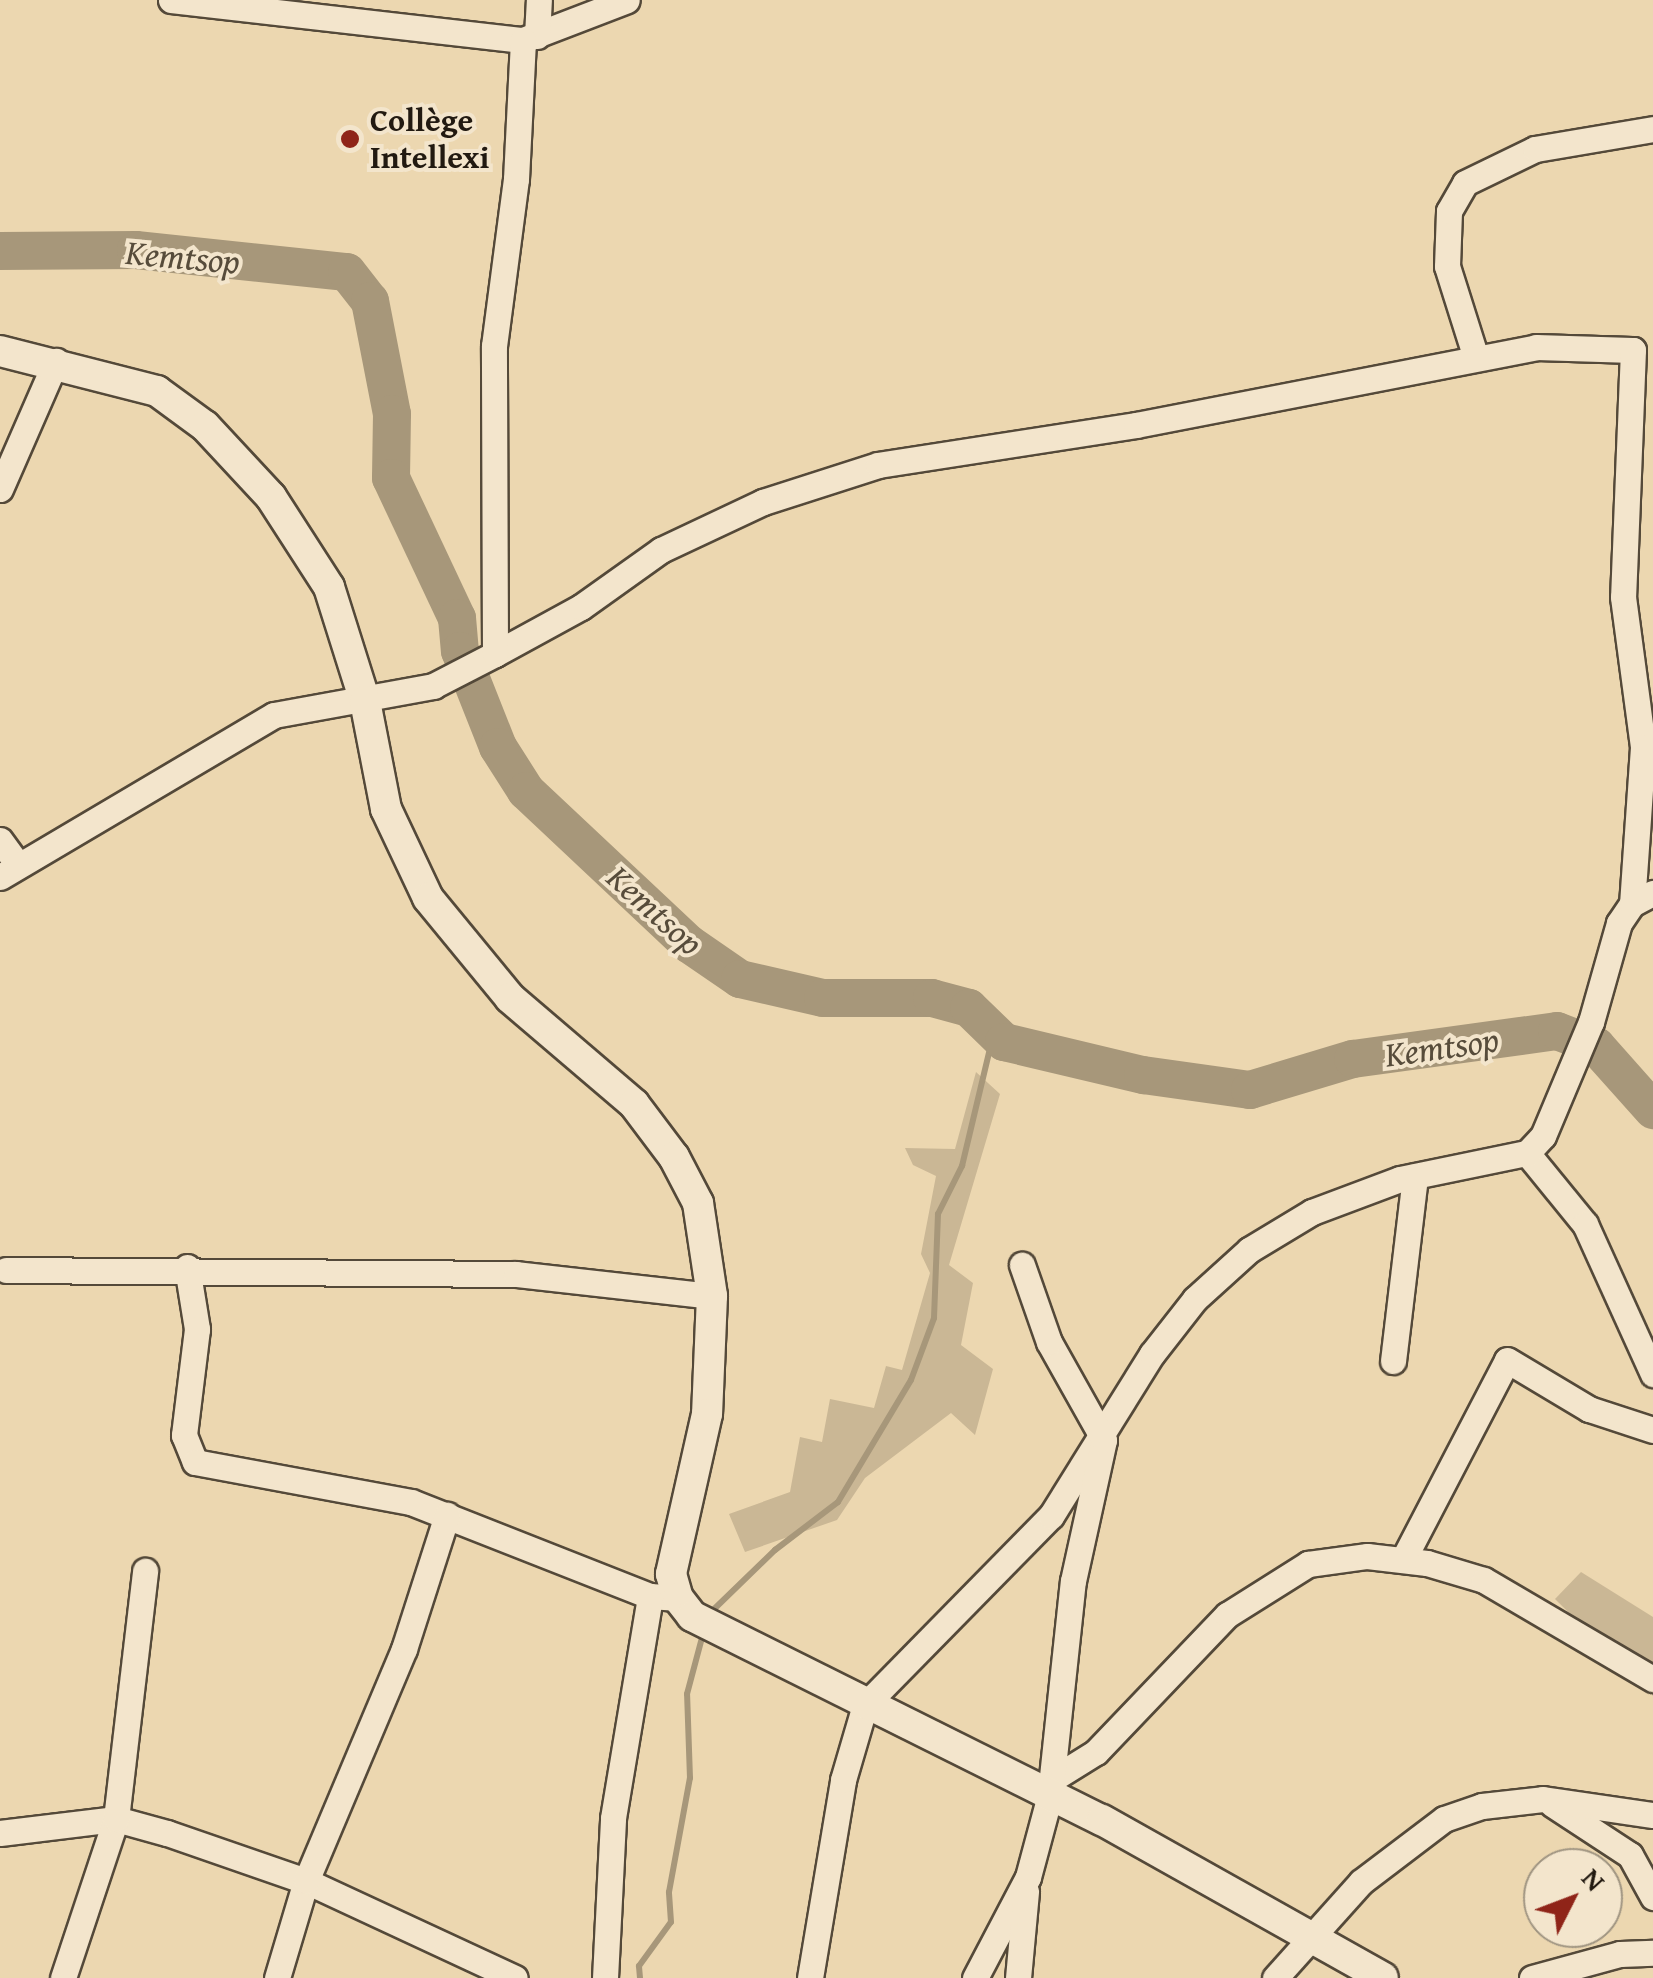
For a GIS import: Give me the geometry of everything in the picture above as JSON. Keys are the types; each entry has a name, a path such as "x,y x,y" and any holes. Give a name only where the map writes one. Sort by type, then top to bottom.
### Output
{"street":[{"path":"170,0 530,38 627,0"},
{"path":"489,657 494,346 530,38 539,0"},
{"path":"1476,358 1447,266 1448,212 1465,182 1534,149 1653,130"},
{"path":"0,840 9,871 274,715 300,705 365,701 446,680 581,607 661,550 763,502 878,465 1136,424 1476,358 1587,346 1634,350 1637,362 1627,406 1623,598 1643,747 1643,898 1619,923 1592,1022 1543,1136 1527,1153 1415,1176 1312,1212 1249,1250 1195,1299 1152,1354 1104,1440 1051,1516 865,1705 843,1780 810,1978"},
{"path":"0,351 56,361 157,391 228,450 319,566 365,701 386,809 428,898 510,998 634,1104 674,1156 698,1203 712,1296 706,1414 674,1551 673,1603 613,1818 606,1978"},
{"path":"0,489 56,361"},
{"path":"1527,1153 1585,1224 1653,1374"},
{"path":"1393,1361 1415,1176"},
{"path":"1018,1978 1028,1876 1051,1788 1073,1582 1104,1440 1049,1342 1022,1265"},
{"path":"6,1270 187,1267 516,1274 712,1296"},
{"path":"187,1267 196,1329 184,1435 195,1462 373,1493 447,1516 673,1603 720,1632 865,1705 1051,1788 1383,1978"},
{"path":"1403,1560 1507,1360 1589,1409 1653,1430"},
{"path":"277,1978 306,1881 390,1684 447,1516"},
{"path":"1051,1788 1096,1752 1227,1615 1268,1585 1308,1564 1367,1556 1403,1560 1484,1580 1653,1679"},
{"path":"62,1978 116,1820 145,1571"},
{"path":"1544,1799 1630,1855 1653,1896"},
{"path":"1275,1978 1399,1848 1444,1819 1482,1806 1544,1799 1653,1815"},
{"path":"0,1833 116,1820 306,1881 510,1977"},
{"path":"975,1978 1028,1876"},
{"path":"1532,1978 1620,1954 1653,1953"}],"shaded area":[{"path":"976,1072 1000,1094 949,1265 973,1283 961,1345 993,1369 975,1435 951,1413 865,1478 837,1520 745,1552 729,1514 790,1492 800,1437 822,1442 830,1399 874,1408 886,1366 902,1370 930,1273 921,1254 936,1176 913,1165 905,1148 955,1149"},
{"path":"1581,1572 1653,1617 1653,1696 1555,1599"}],"waterway":[{"name":"Kemtsop","path":"0,251 136,250 347,272 370,301 392,414 391,478 457,618 460,651 498,747 526,791 689,944 740,979 823,998 932,998 969,1008 1004,1042 1143,1075 1250,1090 1353,1059 1557,1031 1596,1046 1653,1110"},
{"path":"710,1613 775,1550 838,1502 911,1380 934,1318 938,1214 962,1166 994,1032"},
{"path":"640,1978 639,1966 671,1922 669,1892 690,1778 687,1694 704,1630"}],"place":[{"name":"Collège Intellexi","path":"350,139"}]}
